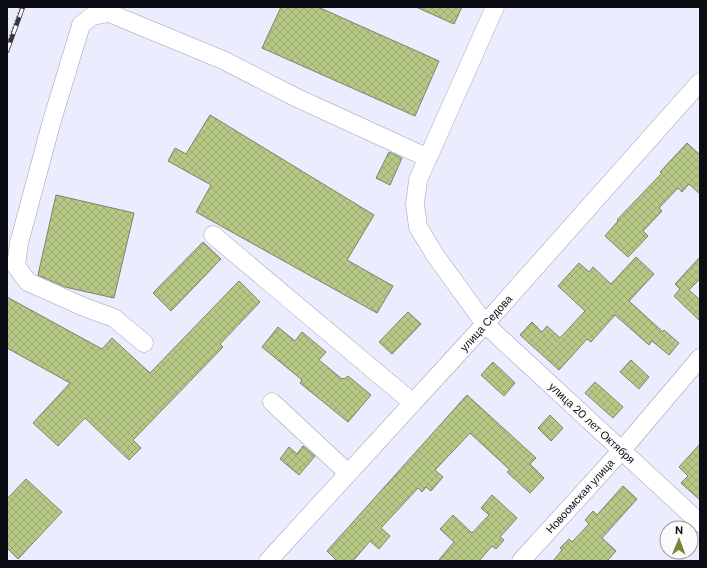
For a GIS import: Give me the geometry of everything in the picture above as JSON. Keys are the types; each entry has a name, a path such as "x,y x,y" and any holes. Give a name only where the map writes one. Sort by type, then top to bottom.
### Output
{"street":[{"name":"улица 20 лет Октября","path":"495,7 418,180 416,204 418,227 435,255 485,324 700,523"},
{"path":"144,343 114,318 84,307 28,282 16,266 19,243 51,124 80,25 92,16 110,10 223,60 295,97 428,158"},
{"name":"улица Седова","path":"268,561 485,324 700,82"},
{"path":"214,234 413,402"},
{"name":"Новоомская улица","path":"521,561 622,450 700,358"},
{"path":"272,402 348,473"}],"path":[{"path":"7,44 21,7"}],"building":[{"path":"281,7 318,7 439,61 415,116 262,48"},
{"path":"416,7 462,7 454,24"},
{"path":"210,115 374,215 347,260 393,286 377,313 196,212 211,185 168,161 175,148 186,154"},
{"path":"687,143 700,155 700,194 689,184 682,192 678,188 659,208 662,211 643,231 648,236 628,257 605,236 618,221 617,220 662,173 660,172"},
{"path":"389,152 402,158 390,185 376,178"},
{"path":"56,195 134,213 114,298 65,287 38,275"},
{"path":"203,242 221,259 171,311 153,293"},
{"path":"636,257 654,274 629,301 663,332 664,330 679,343 669,355 652,341 649,345 615,315 591,342 587,339 559,370 520,335 532,322 542,332 547,326 560,338 585,311 558,286 579,263 589,272 593,267 611,284"},
{"path":"700,257 700,279 689,290 700,300 700,321 674,296 680,289 675,284"},
{"path":"239,281 260,302 220,344 223,347 133,440 141,448 129,460 85,418 58,446 33,423 70,383 7,348 7,297 102,349 112,338 150,373"},
{"path":"408,312 421,324 392,354 379,342"},
{"path":"278,327 295,341 302,332 326,352 319,360 342,379 348,376 371,395 348,422 300,383 302,380 262,347"},
{"path":"631,360 649,377 639,389 620,372"},
{"path":"493,362 515,383 504,396 481,375"},
{"path":"595,382 623,407 613,418 585,393"},
{"path":"467,395 536,458 530,464 544,478 530,493 507,472 510,470 470,433 435,470 443,477 431,491 426,487 422,492 418,488 381,528 390,536 379,549 370,541 353,561 337,561 327,551"},
{"path":"550,415 563,428 551,441 538,428"},
{"path":"700,444 700,500 681,483 688,476 679,467"},
{"path":"303,446 315,456 299,475 280,459 289,447 297,454"},
{"path":"26,479 62,512 18,559 7,548 7,499"},
{"path":"623,486 637,499 602,538 616,551 607,561 553,561 562,550 560,548 569,539 572,542 589,524 585,520 593,511 597,515"},
{"path":"492,495 517,518 500,537 504,540 496,549 492,546 479,561 438,561 454,542 440,529 453,515 472,533 489,515 481,508"}],"railway":[{"path":"7,51 23,7"}]}
